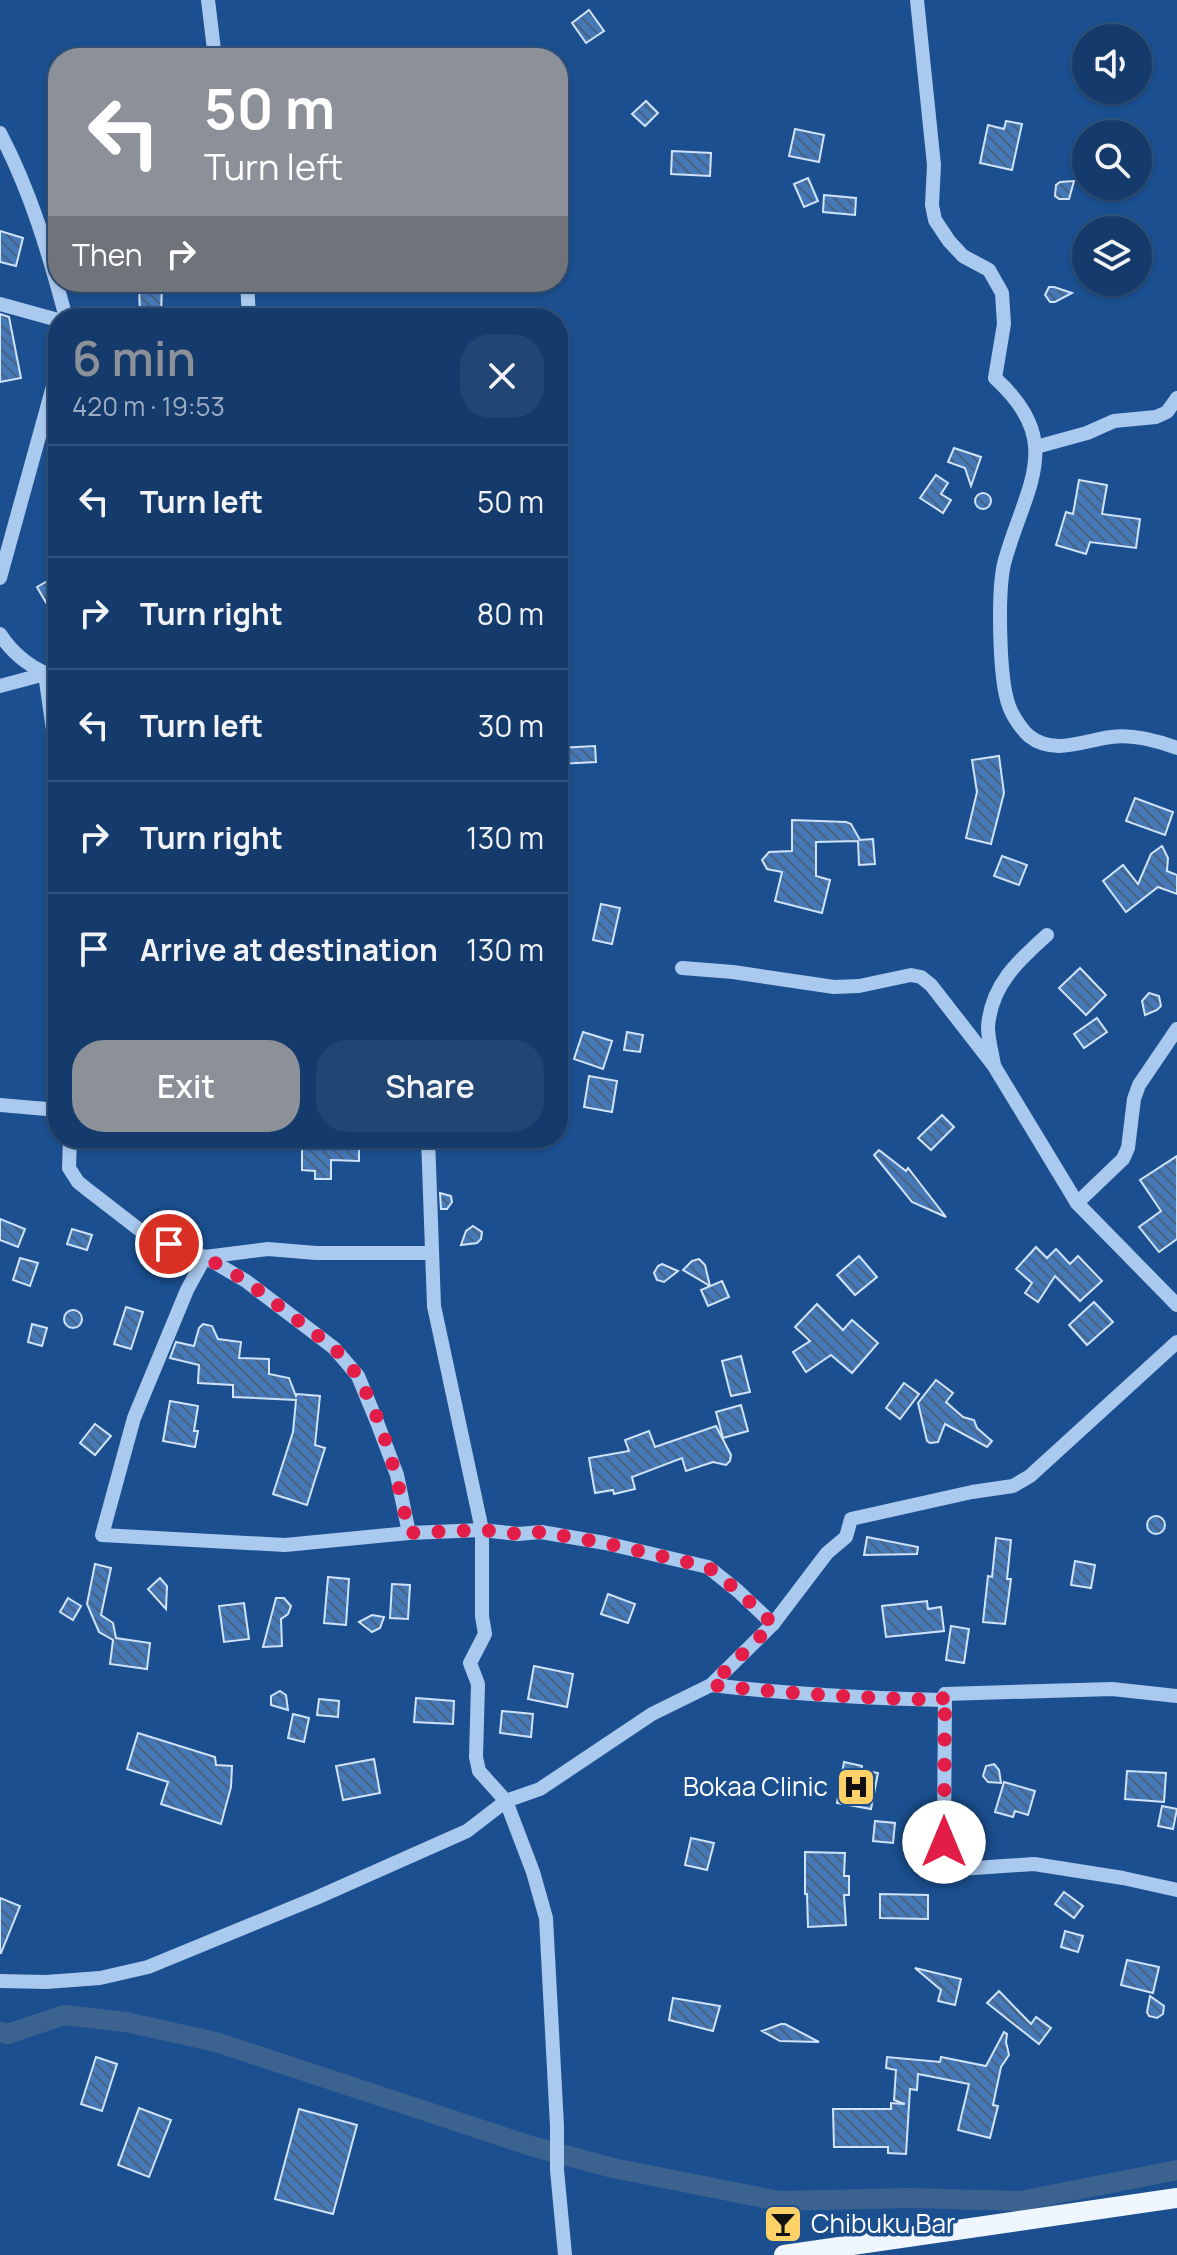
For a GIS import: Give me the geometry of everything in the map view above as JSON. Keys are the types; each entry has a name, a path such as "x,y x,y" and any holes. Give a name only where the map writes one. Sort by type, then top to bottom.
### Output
{"main road":[{"path":"784,2255 1177,2198"}],"street":[{"path":"208,0 214,48"},
{"path":"917,0 934,165 932,205 935,220 963,256 989,270 1002,293 1004,324 995,378 1027,413 1036,447 1032,479 1004,562 1001,580 1004,677 1009,706 1028,735 1044,744 1061,746 1114,736 1162,742 1177,748"},
{"path":"0,133 35,209 48,255"},
{"path":"0,304 48,317"},
{"path":"1036,447 1087,433 1114,421 1156,417 1167,412 1177,398"},
{"path":"0,578 48,408"},
{"path":"0,634 7,645 48,673"},
{"path":"0,686 48,676"},
{"path":"994,1066 988,1028 997,993 1013,965 1047,935"},
{"path":"682,968 834,987 859,986 911,975 921,977 931,985 994,1066 1077,1203 1177,1305"},
{"path":"1077,1203 1123,1159 1128,1148 1134,1099 1139,1085 1177,1029"},
{"path":"0,1105 48,1109"},
{"path":"70,1148 69,1168 78,1182 145,1234 205,1257 246,1281 334,1348 358,1376 397,1475 409,1533"},
{"path":"428,1148 434,1306 482,1530 482,1616 485,1634 470,1663 478,1684 476,1757 479,1771 506,1801 533,1872 546,1918 557,2170 565,2255"},
{"path":"205,1257 268,1249 316,1253 431,1253"},
{"path":"205,1257 187,1290 134,1418 102,1535 285,1545 409,1533 482,1530 518,1534 541,1532 708,1567 773,1624"},
{"path":"0,1981 100,1978 148,1967 420,1854 467,1831 506,1801 540,1789 652,1714 711,1685 773,1624 827,1553 846,1537 851,1519 1013,1486 1030,1476 1177,1342"},
{"path":"711,1685 809,1695 909,1699 942,1700 945,1694"},
{"path":"945,1694 1112,1689 1177,1696"},
{"path":"945,1694 944,1842 953,1866 960,1869 1034,1864 1177,1890"}],"building":[{"path":"589,10 604,31 586,43 572,23"},
{"path":"646,101 658,113 645,126 632,114"},
{"path":"1006,121 1022,124 1012,170 980,163 988,125 1004,129"},
{"path":"795,129 824,135 819,162 789,156"},
{"path":"672,151 711,153 710,176 671,174"},
{"path":"808,178 818,201 804,207 794,184"},
{"path":"1072,181 1069,199 1055,196 1056,185"},
{"path":"824,195 856,198 855,215 823,212"},
{"path":"0,231 23,238 16,266 0,262"},
{"path":"1049,287 1072,293 1055,302 1050,302 1045,295"},
{"path":"139,292 162,292 161,308 140,308"},
{"path":"0,314 9,317 21,378 0,382"},
{"path":"954,448 981,457 971,486 965,468 948,462"},
{"path":"936,475 948,483 941,494 951,500 943,513 920,498"},
{"path":"1079,480 1107,485 1102,514 1140,519 1136,548 1090,542 1086,554 1056,545 1066,512 1073,514"},
{"path":"983,493 989,495 989,507 983,509 977,507 975,501 977,495"},
{"path":"48,581 48,606 37,587"},
{"path":"595,746 596,762 568,763 568,747"},
{"path":"999,756 1004,793 991,844 966,838 977,792 972,760"},
{"path":"1135,798 1173,812 1165,835 1126,821"},
{"path":"792,820 846,822 851,824 860,840 873,839 875,864 859,865 858,841 816,842 816,876 830,880 822,913 775,901 782,872 767,869 762,860 769,852 792,851"},
{"path":"1162,846 1168,858 1167,871 1177,875 1177,894 1158,887 1126,912 1103,881 1123,865 1138,884 1151,854"},
{"path":"1002,856 1027,865 1019,885 994,876"},
{"path":"601,904 620,908 612,944 593,940"},
{"path":"1080,968 1106,995 1086,1015 1059,988"},
{"path":"1149,993 1159,996 1161,1006 1145,1015 1142,1001"},
{"path":"1097,1018 1107,1032 1084,1048 1074,1034"},
{"path":"583,1032 612,1041 603,1069 574,1059"},
{"path":"627,1032 643,1035 640,1052 624,1050"},
{"path":"589,1076 617,1081 612,1112 584,1107"},
{"path":"942,1115 954,1127 931,1150 918,1138"},
{"path":"302,1148 359,1148 359,1161 331,1160 331,1179 315,1179 315,1171 302,1170"},
{"path":"879,1150 906,1171 908,1168 946,1217 912,1202 874,1155"},
{"path":"1177,1156 1177,1239 1159,1252 1139,1227 1161,1211 1140,1180"},
{"path":"440,1193 451,1196 452,1202 447,1209 441,1209"},
{"path":"0,1219 25,1229 18,1247 0,1240"},
{"path":"473,1226 482,1232 481,1239 477,1243 461,1245 466,1231"},
{"path":"72,1229 92,1235 87,1250 67,1244"},
{"path":"1036,1247 1047,1258 1056,1249 1070,1264 1078,1256 1102,1281 1080,1301 1055,1276 1038,1302 1025,1293 1032,1283 1016,1269"},
{"path":"859,1256 877,1277 855,1295 837,1275"},
{"path":"20,1258 38,1263 30,1286 13,1280"},
{"path":"699,1259 705,1265 710,1286 683,1270"},
{"path":"662,1264 678,1271 664,1282 657,1280 654,1273"},
{"path":"722,1281 729,1297 708,1306 701,1290"},
{"path":"1094,1302 1113,1322 1087,1345 1069,1325"},
{"path":"817,1304 843,1330 852,1320 878,1343 852,1373 831,1355 806,1372 793,1352 810,1341 795,1327"},
{"path":"126,1307 143,1312 131,1349 114,1344"},
{"path":"73,1310 82,1319 73,1328 64,1319"},
{"path":"32,1324 47,1328 42,1346 28,1342"},
{"path":"203,1324 212,1326 218,1339 241,1342 239,1358 269,1359 269,1374 289,1378 296,1396 320,1396 315,1445 325,1448 307,1505 273,1494 293,1432 296,1400 233,1397 233,1385 198,1383 199,1365 170,1358 176,1342 194,1346"},
{"path":"741,1356 750,1392 731,1396 722,1361"},
{"path":"936,1380 953,1393 946,1402 963,1417 974,1420 977,1428 992,1441 987,1447 945,1424 938,1442 927,1441 918,1403"},
{"path":"904,1383 919,1394 900,1419 886,1408"},
{"path":"170,1401 198,1406 195,1447 163,1441"},
{"path":"741,1405 748,1431 723,1438 716,1412"},
{"path":"95,1424 111,1436 95,1455 80,1443"},
{"path":"716,1426 731,1455 726,1465 713,1462 686,1471 682,1458 632,1477 635,1489 614,1494 613,1490 595,1493 589,1458 629,1451 625,1440 649,1431 655,1447"},
{"path":"1156,1516 1165,1525 1156,1534 1147,1525"},
{"path":"867,1537 918,1547 917,1554 864,1555"},
{"path":"996,1538 1011,1540 1007,1579 1011,1579 1005,1624 983,1622"},
{"path":"1075,1561 1095,1565 1091,1588 1071,1585"},
{"path":"95,1564 111,1568 101,1615 113,1623 116,1638 150,1643 147,1669 110,1664 113,1640 99,1632 87,1604"},
{"path":"328,1577 349,1579 346,1625 324,1623"},
{"path":"160,1578 167,1586 166,1609 148,1589"},
{"path":"392,1584 410,1585 408,1619 390,1618"},
{"path":"608,1594 635,1604 628,1623 601,1614"},
{"path":"68,1598 81,1606 73,1620 60,1612"},
{"path":"276,1598 284,1598 291,1606 288,1614 281,1619 282,1646 263,1647"},
{"path":"927,1601 928,1609 941,1607 944,1631 886,1637 882,1606"},
{"path":"244,1603 249,1639 224,1642 219,1606"},
{"path":"372,1615 384,1617 380,1628 372,1632 359,1622"},
{"path":"951,1626 969,1629 964,1663 946,1660"},
{"path":"534,1666 573,1674 567,1707 528,1699"},
{"path":"280,1691 286,1695 288,1710 271,1705 271,1696"},
{"path":"416,1698 454,1701 453,1724 414,1722"},
{"path":"319,1699 339,1701 338,1717 317,1715"},
{"path":"502,1711 533,1714 531,1737 500,1733"},
{"path":"293,1714 309,1718 304,1742 288,1738"},
{"path":"138,1733 215,1757 216,1765 232,1766 231,1787 221,1824 161,1804 168,1782 127,1769"},
{"path":"374,1759 380,1793 343,1800 336,1766"},
{"path":"844,1762 878,1773 871,1809 837,1803"},
{"path":"994,1764 999,1770 1001,1783 988,1782 983,1776 986,1766"},
{"path":"1127,1771 1166,1773 1164,1802 1125,1799"},
{"path":"1004,1782 1035,1791 1028,1815 1015,1811 1013,1817 995,1812"},
{"path":"1162,1806 1177,1809 1173,1829 1158,1826"},
{"path":"875,1821 895,1823 893,1843 873,1841"},
{"path":"691,1838 714,1843 707,1870 685,1865"},
{"path":"805,1852 845,1853 844,1876 849,1876 849,1895 844,1895 846,1925 808,1927"},
{"path":"1064,1892 1083,1906 1074,1918 1055,1904"},
{"path":"880,1894 928,1895 928,1919 880,1918"},
{"path":"0,1898 20,1906 1,1953 0,1953"},
{"path":"1065,1931 1083,1936 1078,1952 1061,1947"},
{"path":"1127,1960 1159,1967 1153,1993 1121,1985"},
{"path":"915,1968 961,1979 955,2005 938,2001 941,1990"},
{"path":"999,1991 1031,2024 1036,2017 1051,2028 1039,2044 987,2003"},
{"path":"1150,1996 1164,2006 1163,2014 1157,2018 1149,2016 1147,2012"},
{"path":"673,1998 720,2006 713,2031 669,2020"},
{"path":"781,2024 819,2042 780,2041 762,2031"},
{"path":"1004,2032 1007,2034 1009,2055 1001,2067 993,2105 998,2106 990,2138 958,2130 969,2084 918,2074 917,2090 910,2089 906,2154 888,2153 888,2147 834,2147 833,2109 891,2109 891,2103 905,2104 894,2100 896,2070 886,2068 887,2057 940,2062 941,2057 986,2066"},
{"path":"96,2057 117,2064 102,2111 81,2104"},
{"path":"139,2108 171,2120 149,2177 118,2165"},
{"path":"299,2109 357,2125 333,2214 275,2199"}],"waterway":[{"path":"0,2032 8,2034 64,2015 126,2022 216,2042 531,2146 613,2168 779,2201 910,2198 1020,2201 1177,2170"}],"place":[{"name":"Bokaa Clinic","path":"856,1787"},
{"name":"Chibuku Bar","path":"783,2224"}],"route":[{"path":"169,1244 205,1257 246,1281 334,1348 358,1376 397,1475 409,1533 482,1530 518,1534 541,1532 708,1567 773,1624 711,1685 796,1694 909,1699 942,1700 945,1694 944,1842"}]}
